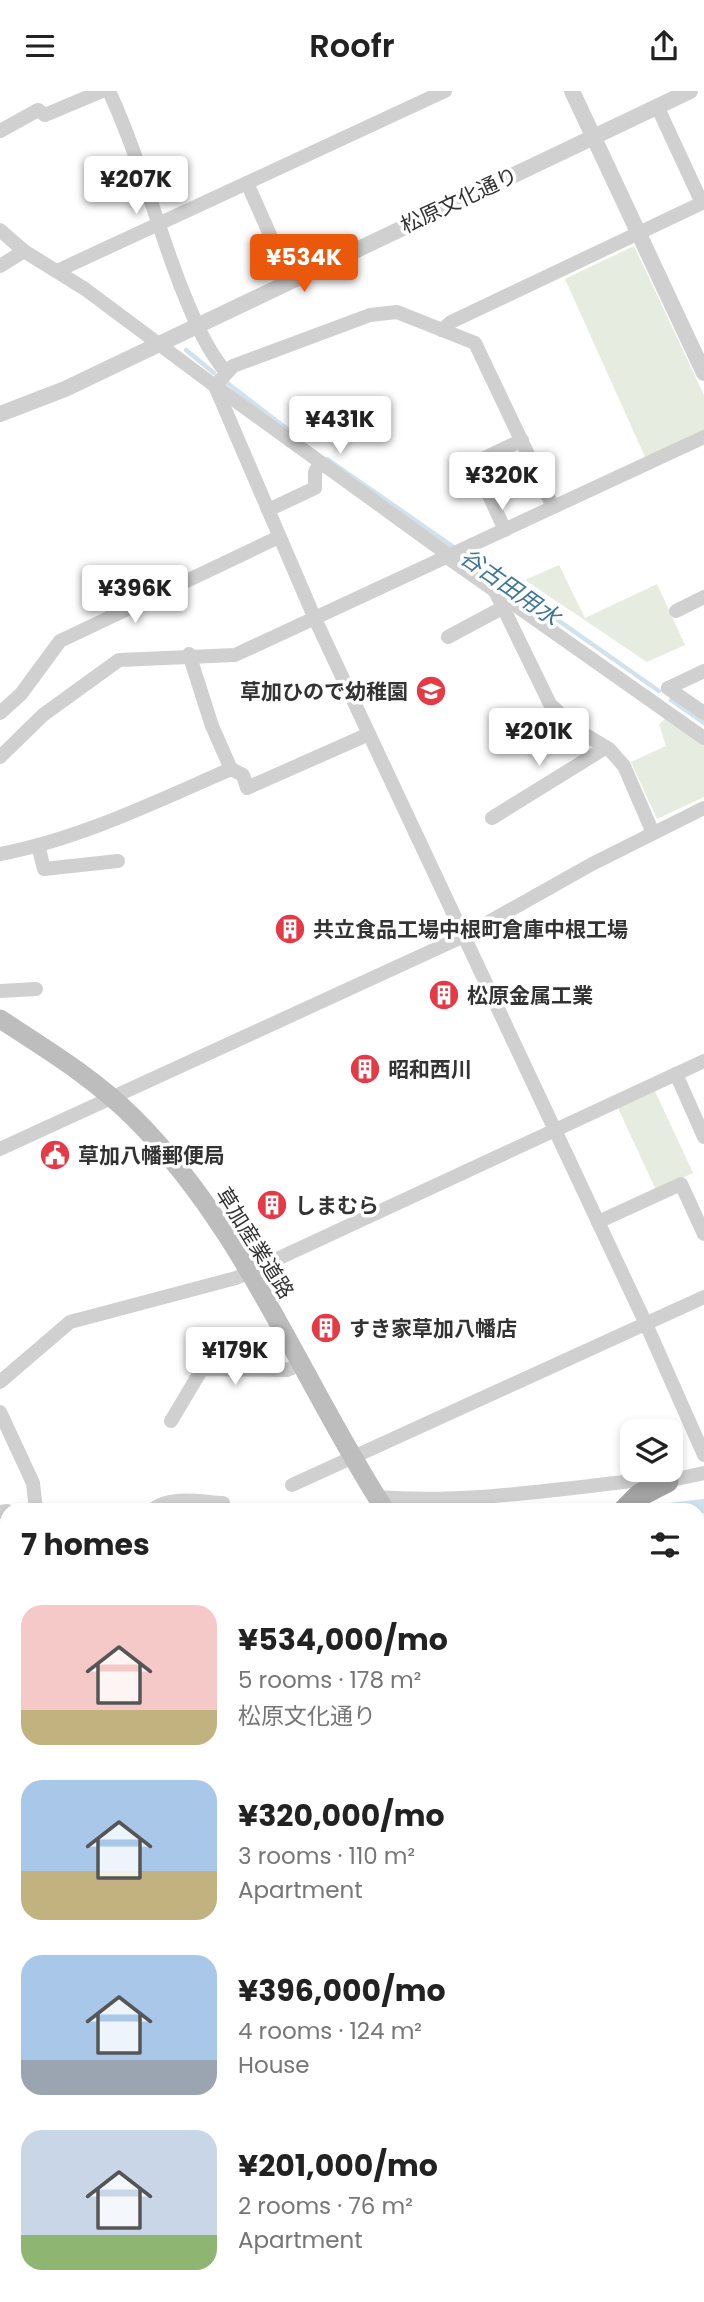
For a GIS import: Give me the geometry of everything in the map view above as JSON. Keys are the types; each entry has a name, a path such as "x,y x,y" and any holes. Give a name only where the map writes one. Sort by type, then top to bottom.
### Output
{"highway":[{"path":"632,1503 665,1482"}],"main road":[{"name":"草加産業道路","path":"0,1019 113,1098 174,1163 250,1272 379,1503"}],"street":[{"path":"0,131 38,110 45,115 102,91"},
{"path":"109,91 123,120 157,225 197,326 226,372"},
{"path":"57,271 445,91"},
{"path":"572,91 704,373"},
{"name":"松原文化通り","path":"0,414 38,401 690,91"},
{"path":"442,330 451,322 703,203 657,106"},
{"path":"247,183 290,280"},
{"path":"0,230 24,251 160,343 495,591 704,738"},
{"path":"0,266 24,251"},
{"path":"215,386 233,366 370,315 397,312 475,343 553,507"},
{"path":"215,386 315,619 646,1324 704,1455"},
{"path":"0,757 43,715 119,660 189,654 234,655 704,437"},
{"path":"505,530 474,463 522,440"},
{"path":"268,510 315,488 315,472 320,463"},
{"path":"0,713 20,694 60,641 279,537"},
{"path":"495,591 550,704 624,766 653,833"},
{"path":"676,611 704,597"},
{"path":"448,637 502,608"},
{"path":"189,654 212,726 231,769 243,775 247,788 369,734"},
{"path":"704,671 668,688 704,713"},
{"path":"492,818 605,748"},
{"path":"0,854 38,845 100,824 231,769"},
{"path":"0,1149 391,967 462,937 653,833 704,809"},
{"path":"38,845 44,869 118,861"},
{"path":"0,991 36,989"},
{"path":"0,1382 70,1322 250,1272 704,1061"},
{"path":"676,1074 704,1137"},
{"path":"598,1222 681,1184 704,1234"},
{"path":"292,1485 704,1297"},
{"path":"171,1421 202,1369 286,1370 301,1364"},
{"path":"0,1412 33,1483 35,1503"},
{"path":"683,1478 704,1473"},
{"path":"391,1503 620,1482"},
{"path":"168,1503 223,1503"}],"shaded area":[{"path":"634,246 704,395 704,433 646,459 565,279"},
{"path":"559,565 585,618 657,584 685,645 647,662 525,580"},
{"path":"666,718 704,745 704,797 657,819 631,762 666,746 659,724"},
{"path":"654,1089 693,1173 656,1190 617,1106"}],"waterway":[{"name":"谷古田用水","path":"186,350 214,373"},
{"name":"谷古田用水","path":"226,382 295,435"},
{"name":"谷古田用水","path":"327,459 455,548"},
{"name":"谷古田用水","path":"462,553 659,691"},
{"name":"谷古田用水","path":"671,700 704,723"}],"place":[{"name":"草加ひので幼稚園","path":"431,691"},
{"name":"共立食品工場中根町倉庫中根工場","path":"290,929"},
{"name":"松原金属工業","path":"444,995"},
{"name":"昭和西川","path":"365,1069"},
{"name":"草加八幡郵便局","path":"55,1155"},
{"name":"しまむら","path":"272,1205"},
{"name":"すき家草加八幡店","path":"326,1328"}]}
